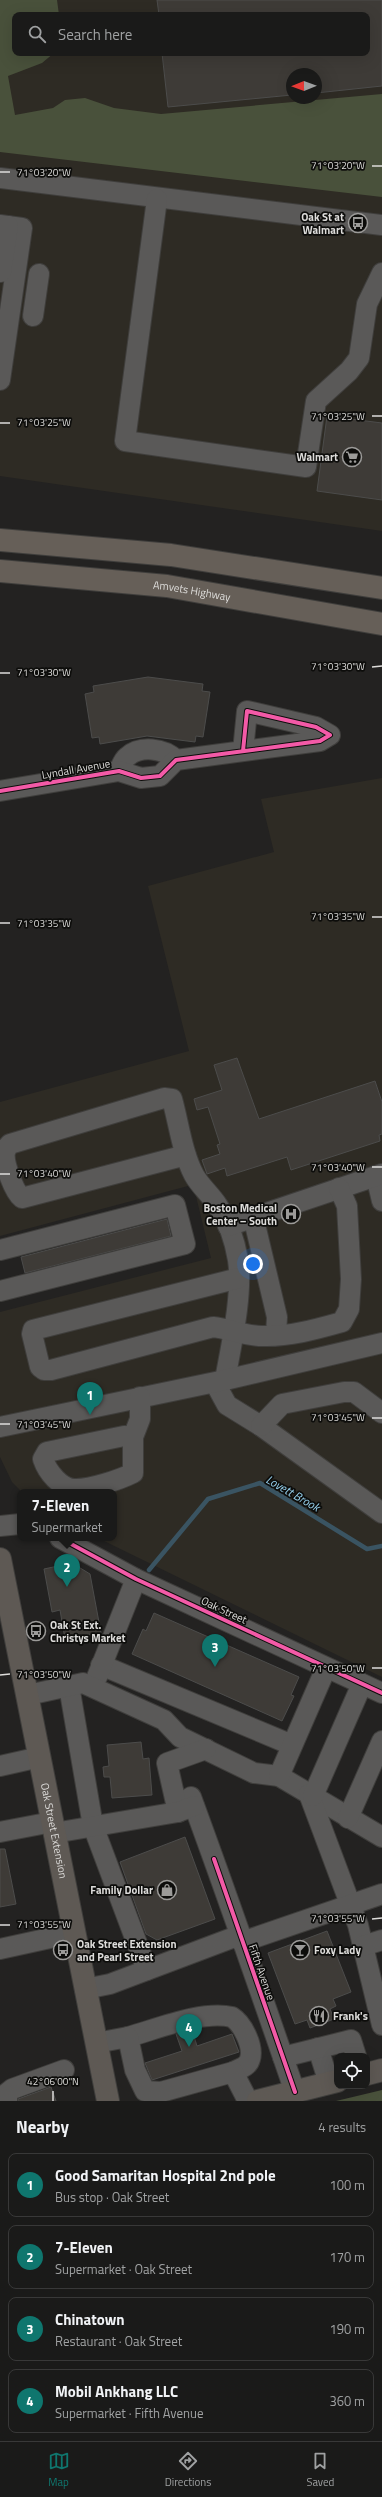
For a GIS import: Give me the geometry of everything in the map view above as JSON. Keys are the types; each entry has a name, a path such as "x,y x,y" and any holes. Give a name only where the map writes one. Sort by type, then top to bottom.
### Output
{"highway":[{"path":"0,540 171,555 382,588"},
{"name":"Amvets Highway","path":"0,571 167,586 382,624"}],"main road":[{"name":"Oak Street Extension","path":"0,1560 3,1593 28,1695 73,1933 108,2101"},
{"path":"370,2073 382,2070"},
{"path":"258,2101 333,2082"}],"street":[{"path":"0,178 157,199 382,225"},
{"path":"157,199 125,441 306,467 316,400 359,358 367,304 382,273"},
{"path":"2,272 10,226"},
{"path":"0,380 10,226"},
{"path":"33,316 39,274"},
{"name":"Lyndall Avenue","path":"0,791 119,771 132,777 141,778 160,776 176,760 170,754 156,749 137,752 126,757 119,771"},
{"path":"176,760 243,751"},
{"path":"186,1155 22,1198 16,1193 6,1161 5,1151 10,1144 164,1098 172,1099 186,1155 195,1176 218,1206 228,1226 238,1260 239,1278 232,1329 220,1382 227,1405 261,1426 382,1513"},
{"path":"228,1226 253,1216 379,1175 382,1201"},
{"path":"239,1278 33,1330 32,1334 40,1367 44,1370 213,1327 232,1329 261,1336 320,1328 342,1322 349,1309 351,1279 347,1206 339,1188"},
{"path":"0,1250 175,1205 185,1244 0,1292"},
{"path":"253,1216 277,1317 276,1335"},
{"path":"0,1427 220,1382 382,1344"},
{"path":"261,1426 274,1410 282,1404 344,1392 354,1392 382,1413"},
{"path":"133,1437 140,1419 140,1398"},
{"path":"0,1526 17,1524"},
{"name":"Oak Street","path":"66,1541 136,1579 382,1693"},
{"path":"92,1688 136,1579"},
{"path":"101,1666 292,1745"},
{"path":"279,1776 326,1668"},
{"path":"28,1695 83,1683 164,1720 180,1737 254,1773 279,1776 382,1837"},
{"path":"362,1684 311,1795 351,1905 378,1991 382,2025"},
{"path":"70,1686 93,1826 147,1970"},
{"path":"348,1818 382,1741"},
{"name":"Fifth Avenue","path":"206,1749 167,1763 214,1859 295,2092"},
{"path":"0,1766 40,1757"},
{"path":"0,1832 53,1827 93,1826 188,1805"},
{"path":"85,1989 110,1984 147,1970 382,1894"},
{"path":"0,1949 73,1933"},
{"path":"363,1946 382,1940"},
{"path":"96,2044 128,2038 179,2022 214,2015 232,2017 242,2027 250,2052 250,2060 244,2068 233,2072 161,2092 145,2091 136,2070 128,2038"},
{"path":"283,2057 351,2040 355,2053"},
{"path":"318,2048 333,2082"},
{"path":"7,2101 7,2093 12,2088 64,2070"},
{"path":"233,2072 248,2101"}],"shaded area":[{"path":"0,0 382,0 382,531 0,476"},
{"name":"Boston Medical Center – South","path":"382,778 382,1677 104,1541 117,1541 117,1489 19,1489 12,1482 0,1457 0,1312 211,1258 195,1192 188,1186 0,1236 0,1102 189,1051 148,886 274,852 261,799"}],"green space":[{"path":"0,0 57,0 59,12 12,12 12,56 50,56 42,63 8,76 15,115 53,108 65,100 85,98 114,108 161,114 286,103 286,104 322,104 322,99 382,94 382,197 0,152"},
{"path":"382,2090 382,2101 336,2101"}],"building":[{"path":"157,0 382,0 382,86 322,92 322,68 286,68 286,96 168,107 162,56 370,56 370,12 159,12"},
{"name":"Walmart","path":"327,416 382,423 382,500 317,491"},
{"path":"148,677 203,684 202,691 210,692 203,737 196,736 195,742 147,736 100,744 99,737 92,738 85,694 94,692 93,686"},
{"path":"237,1058 259,1119 375,1081 382,1102 382,1134 379,1135 380,1141 291,1170 287,1157 227,1176 225,1168 207,1174 202,1160 220,1154 217,1145 220,1144 208,1107 197,1110 194,1099 222,1090 214,1065"},
{"path":"167,1219 171,1236 25,1273 21,1257"},
{"path":"72,1563 90,1574 101,1633 65,1639 60,1610 52,1612 44,1569"},
{"path":"154,1613 299,1677 291,1695 294,1696 282,1721 132,1654 143,1629 146,1631"},
{"path":"141,1742 143,1759 149,1758 152,1795 112,1798 110,1777 104,1777 103,1767 109,1766 107,1745"},
{"name":"Family Dollar","path":"185,1837 215,1919 157,1940 146,1934 120,1862"},
{"path":"0,1849 5,1849 16,1904 0,1907"},
{"path":"327,1931 351,1992 333,1999 336,2006 330,2009 334,2019 310,2028 307,2020 295,2024 268,1953"},
{"path":"192,2030 197,2046 232,2034 239,2052 152,2080 145,2063 182,2051 176,2034"},
{"path":"51,2087 56,2101 18,2101 18,2099"}],"waterway":[{"name":"Lovett Brook","path":"149,1570 208,1499 260,1483 367,1549 382,1546"}],"cycle path":[{"path":"0,791 119,771 141,778 160,776 176,760 320,741 330,735 316,727 247,711 243,751"},
{"path":"66,1541 136,1579 382,1693"},
{"path":"214,1859 295,2092"}],"place":[{"name":"Oak St at Walmart","path":"358,223"},
{"name":"Walmart","path":"352,457"},
{"name":"Boston Medical Center – South","path":"291,1214"},
{"name":"Good Samaritan Hospital 2nd pole","path":"90,1415"},
{"name":"7-Eleven","path":"67,1587"},
{"name":"Oak St Ext. Christys Market","path":"36,1631"},
{"name":"Chinatown","path":"215,1667"},
{"name":"Family Dollar","path":"167,1890"},
{"name":"Oak Street Extension and Pearl Street","path":"63,1950"},
{"name":"Foxy Lady","path":"300,1950"},
{"name":"Frank's","path":"319,2016"},
{"name":"Mobil Ankhang LLC","path":"189,2047"}]}
